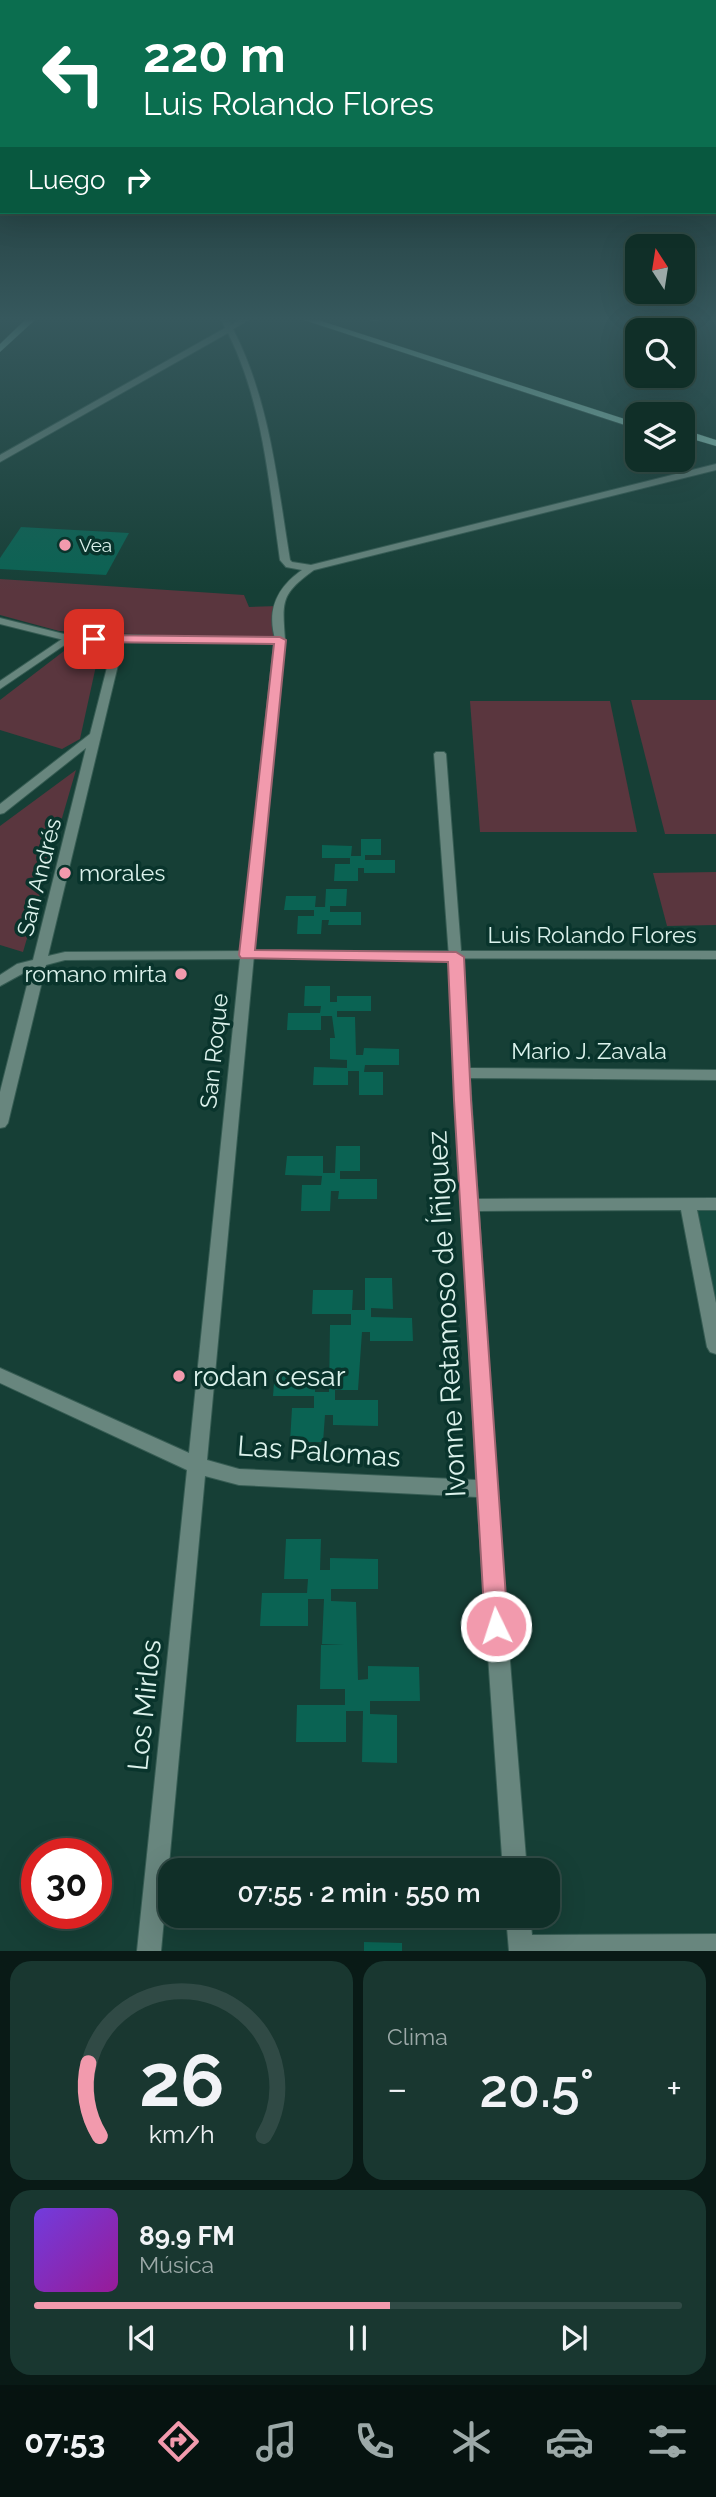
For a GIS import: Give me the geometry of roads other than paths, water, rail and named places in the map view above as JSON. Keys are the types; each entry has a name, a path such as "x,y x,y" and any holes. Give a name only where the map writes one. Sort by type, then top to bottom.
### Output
{"main road":[{"path":"585,409 625,422"},
{"path":"695,436 716,443"},
{"path":"695,445 716,452"}],"street":[{"path":"0,459 87,409"},
{"path":"259,409 285,560 289,565 312,568 716,467"},
{"name":"San Roque","path":"197,1466 280,640 278,606 282,591 312,568"},
{"path":"0,621 68,638 280,640"},
{"path":"0,686 68,638"},
{"name":"San Andrés","path":"0,1123 119,640"},
{"path":"0,810 95,736"},
{"name":"Ivonne Retamoso de Íñiguez","path":"440,754 456,957 486,1489 514,1858"},
{"name":"Luis Rolando Flores","path":"5,978 40,961 65,956 716,955"},
{"name":"Mario J. Zavala","path":"461,1073 716,1075"},
{"path":"688,1203 716,1347"},
{"path":"469,1205 716,1204"},
{"name":"Las Palomas","path":"0,1375 197,1466 239,1477 486,1489"},
{"name":"Los Mirlos","path":"149,1951 197,1466"},
{"path":"519,1928 521,1949 716,1945"}],"place":[{"name":"Vea","path":"65,545"},
{"name":"morales","path":"65,873"},
{"name":"romano mirta","path":"181,974"},
{"name":"rodan cesar","path":"179,1376"}]}
